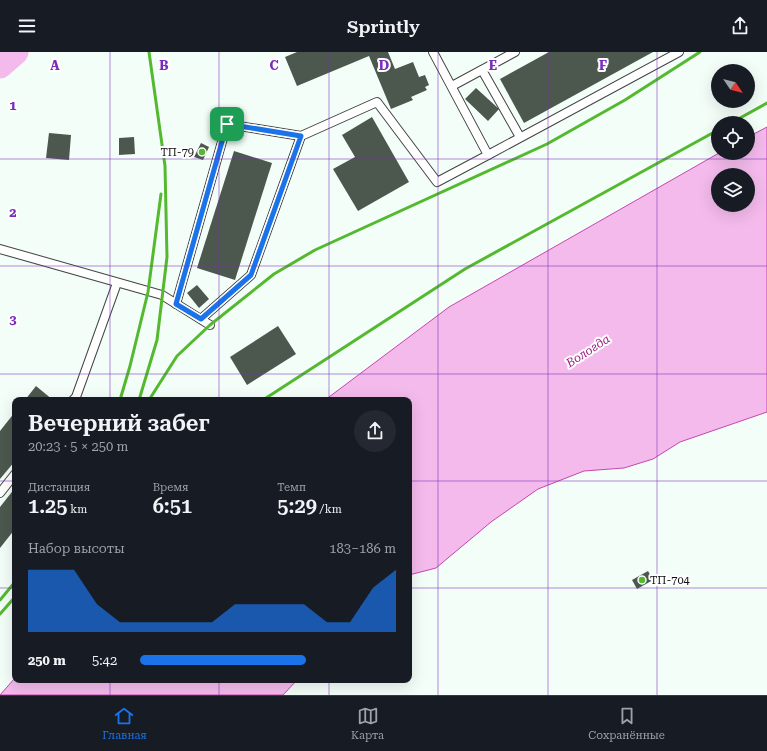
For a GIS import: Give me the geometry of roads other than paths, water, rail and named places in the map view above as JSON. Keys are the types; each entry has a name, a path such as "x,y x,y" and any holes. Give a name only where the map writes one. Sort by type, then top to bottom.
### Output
{"lane":[{"path":"433,52 488,155"},
{"path":"452,86 515,52"},
{"path":"176,304 227,124 301,136 377,102 436,182 679,52"},
{"path":"482,70 520,138"},
{"path":"201,319 251,275 301,136"},
{"path":"0,249 162,295 210,325"},
{"path":"76,397 117,283"},
{"path":"0,493 12,478"}],"water":[{"name":"Вологда","path":"767,127 767,412 680,442 653,459 624,468 584,471 538,489 491,522 436,568 412,574 412,397 329,397 449,307 711,158 711,160 755,160 755,133"},
{"path":"12,681 12,683 294,683 283,695 0,695"}],"waterway":[{"path":"0,66 16,52"}],"railway":[{"path":"140,397 157,340 167,257 165,166 149,52"},
{"path":"151,397 177,356 210,325 274,274 315,250 547,144 625,100 700,52"},
{"path":"744,116 767,103"},
{"path":"268,397 465,269 711,134"},
{"path":"121,397 148,292 161,194"},
{"path":"0,600 12,586"},
{"path":"0,614 12,600"}],"place":[{"name":"ТП-79","path":"202,152"},
{"name":"ТП-704","path":"642,580"}]}
